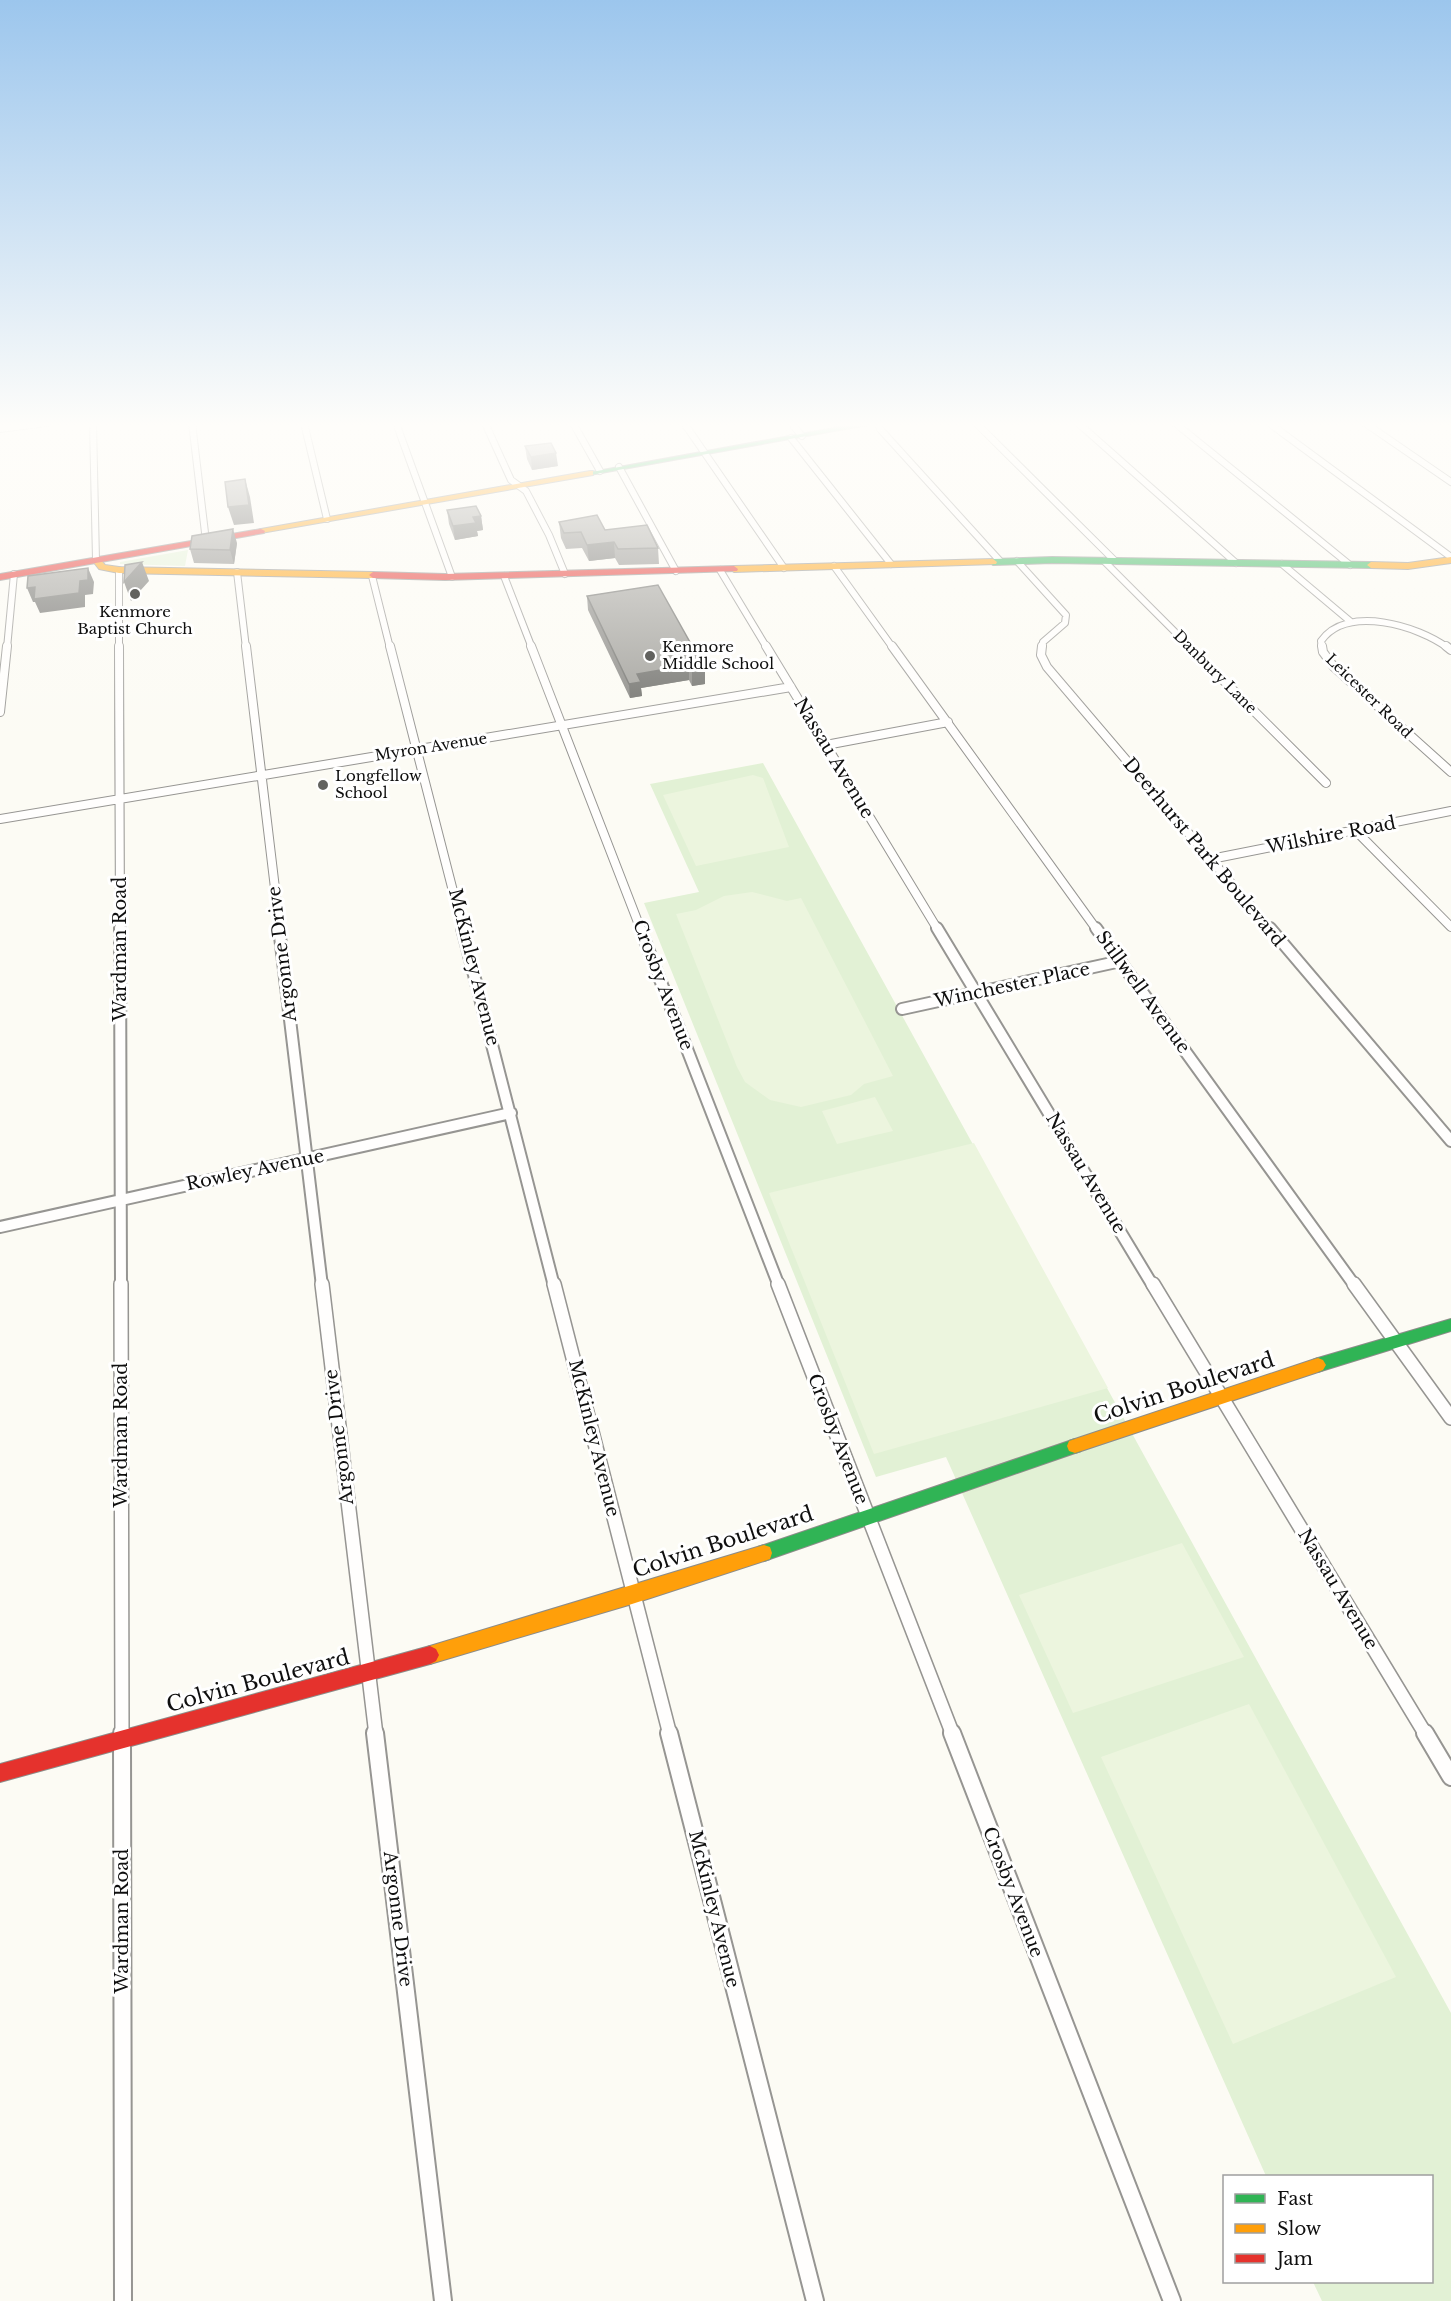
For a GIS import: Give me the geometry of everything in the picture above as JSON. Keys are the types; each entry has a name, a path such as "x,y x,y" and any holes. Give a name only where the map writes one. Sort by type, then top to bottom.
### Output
{"street":[{"path":"95,530 96,560 102,567 119,570 372,576 504,576 1000,561 1408,566 1451,558"},
{"path":"205,530 206,541"},
{"path":"0,712 7,575 264,530"},
{"path":"435,530 452,577"},
{"path":"546,530 565,574"},
{"path":"654,530 676,571"},
{"path":"758,530 784,568"},
{"path":"866,530 891,564"},
{"path":"973,530 1000,561"},
{"name":"Danbury Lane","path":"1079,530 1326,783"},
{"path":"1199,530 1236,563"},
{"path":"1307,530 1350,565"},
{"path":"1414,530 1451,558"},
{"name":"Deerhurst Park Boulevard","path":"1017,561 1066,615 1065,623 1047,637 1041,648 1047,667 1451,1141"},
{"path":"1282,564 1351,622 1375,621 1398,624 1427,634 1451,650"},
{"name":"Stillwell Avenue","path":"834,566 1451,1418"},
{"name":"Wardman Road","path":"119,570 123,2301"},
{"name":"Nassau Avenue","path":"720,570 1451,1777"},
{"name":"Argonne Drive","path":"237,572 443,2301"},
{"name":"McKinley Avenue","path":"372,576 815,2301"},
{"name":"Crosby Avenue","path":"504,576 1172,2301"},
{"name":"Leicester Road","path":"1351,622 1334,628 1324,635 1321,647 1324,655 1334,667 1451,772"},
{"name":"Myron Avenue","path":"0,819 791,687"},
{"path":"826,745 948,722"},
{"name":"Wilshire Road","path":"1211,860 1451,811"},
{"path":"1355,830 1451,927"},
{"name":"Winchester Place","path":"902,1009 1121,961"},
{"name":"Rowley Avenue","path":"0,1227 511,1113"},
{"name":"Colvin Boulevard","path":"0,1773 367,1673 633,1594 1222,1397 1451,1325"}],"green space":[{"path":"188,550 185,566 120,564 120,562"},
{"path":"763,763 1451,2013 1451,2301 1322,2301 1313,2283 1433,2283 1433,2175 1266,2175 946,1457 876,1477 644,903 699,892 650,784"},
{"path":"753,775 763,778 789,847 696,866 663,795"},
{"path":"752,892 787,901 801,898 893,1076 864,1084 851,1095 801,1107 770,1100 745,1082 676,914 696,910 724,896"},
{"path":"875,1097 893,1131 837,1144 822,1111"},
{"path":"974,1143 1108,1388 874,1454 769,1193"},
{"path":"1182,1543 1244,1657 1073,1713 1019,1595"},
{"path":"1249,1704 1396,1977 1233,2044 1101,1757"}],"building":[{"path":"233,530 230,550 190,549 192,536"},
{"path":"563,530 650,530 658,548 618,549 614,542 587,545 581,532 564,533"},
{"path":"142,562 124,582 125,565"},
{"path":"88,568 88,580 80,581 79,593 34,599 35,587 27,588 28,576"},
{"name":"Kenmore Middle School","path":"658,585 705,669 692,671 689,665 637,674 641,682 629,684 587,596"}],"traffic: fast":[{"path":"993,562 1052,560 1371,565"},
{"path":"1318,1365 1451,1325"},
{"path":"764,1553 1075,1446"}],"traffic: slow":[{"path":"96,560 102,567 119,570 373,575"},
{"path":"1371,565 1408,566 1451,560"},
{"path":"734,569 993,562"},
{"path":"1075,1446 1318,1365"},
{"path":"430,1655 764,1553"}],"traffic: jam":[{"path":"0,577 261,531"},
{"path":"373,575 445,577 734,569"},
{"path":"0,1773 430,1655"}],"place":[{"name":"Kenmore Baptist Church","path":"135,594"},
{"name":"Kenmore Middle School","path":"650,656"},
{"name":"Longfellow School","path":"323,785"}]}
